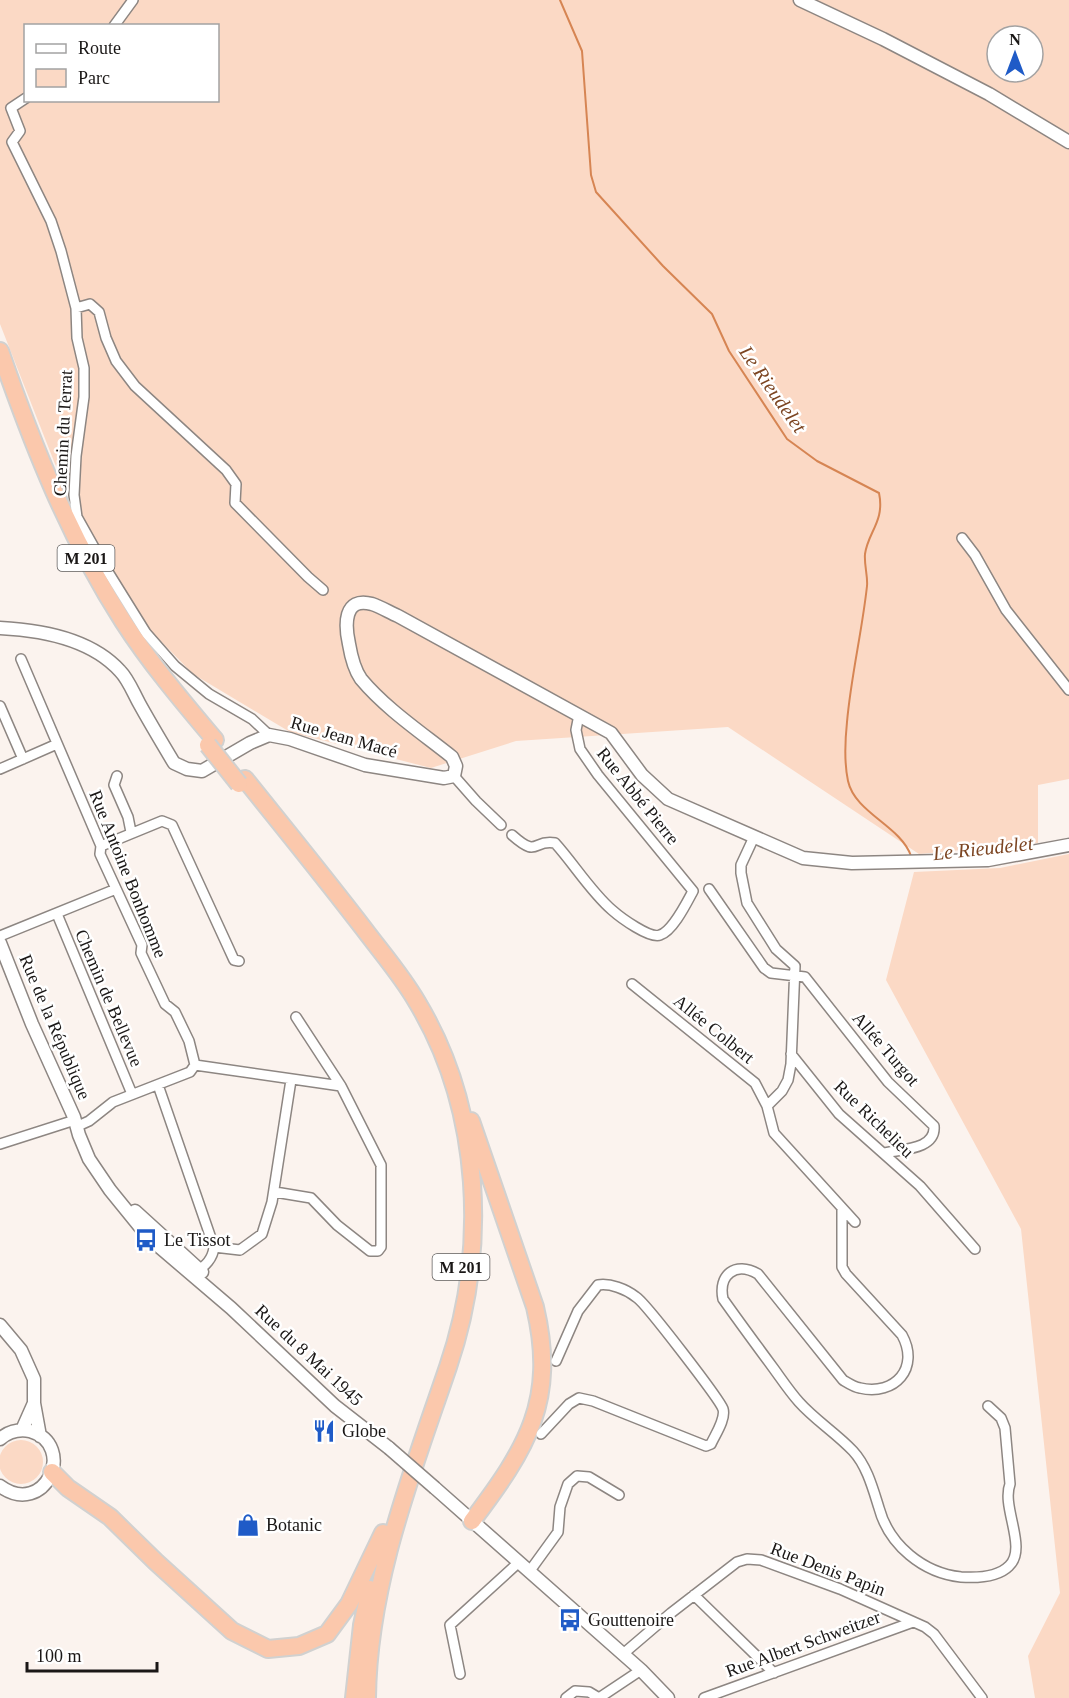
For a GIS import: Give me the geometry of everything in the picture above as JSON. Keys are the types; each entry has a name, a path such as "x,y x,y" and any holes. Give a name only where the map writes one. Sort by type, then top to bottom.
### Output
{"highway":[{"name":"M 201","path":"0,351 43,469 71,532 96,577 144,652 212,743 392,966 418,1002 442,1053 457,1096 472,1178 473,1245 470,1277 463,1316 450,1361 406,1490 381,1582 371,1647 367,1698"},
{"name":"M 201","path":"0,377 18,428 70,545 130,646 212,743"},
{"name":"M 201","path":"242,781 342,912 402,999 420,1030 447,1096 463,1170 465,1241 455,1305 440,1361 383,1533 362,1624 354,1698"},
{"path":"442,1053 457,1081 510,1229 536,1307 542,1336 543,1370 540,1398 533,1424 510,1469 472,1521"},
{"path":"52,1472 68,1488 110,1517 156,1563 232,1631 268,1649 300,1646 327,1634 349,1604 383,1533"}],"street":[{"path":"115,24 133,0"},
{"path":"800,0 952,74 1069,142"},
{"name":"Chemin du Terrat","path":"24,99 11,108 20,131 12,142 51,221 61,250 76,308 77,338 84,368 84,397 76,456 74,495 77,517 146,633 175,666 209,694 252,718 269,735"},
{"path":"76,308 90,304 99,312 116,361 135,386 226,470 236,484 235,503 308,578 323,590"},
{"path":"962,538 975,555 1006,610 1069,690"},
{"name":"Rue Jean Macé","path":"0,628 34,631 53,636 89,648 107,658 122,672 174,763 187,769 202,771 250,743 269,735 290,739 365,765 444,778 454,776 456,766 452,757 378,697 359,677 345,628 347,615 351,608 360,604 371,604 398,616 579,715"},
{"name":"Rue Antoine Bonhomme","path":"21,659 101,846 100,854 142,945 141,953 165,1004 175,1012 189,1041 195,1065"},
{"path":"0,706 22,759"},
{"path":"579,715 611,734 642,775 668,799 803,858 852,863 988,860 1069,845"},
{"name":"Rue Abbé Pierre","path":"512,835 527,847 534,848 549,842 555,843 612,910 649,936 659,936 667,931 684,908 693,891 598,775 580,749 576,730 579,715"},
{"path":"0,769 57,744"},
{"path":"117,776 114,785 128,817 131,832"},
{"path":"454,776 501,825"},
{"path":"101,846 162,821 172,825 234,960 239,961"},
{"path":"754,837 741,866 747,903 776,950 795,966 788,1080 782,1091 767,1106"},
{"path":"709,889 767,971 795,975"},
{"path":"0,936 116,890"},
{"name":"Chemin de Bellevue","path":"57,914 132,1094"},
{"name":"Rue de la République","path":"0,943 32,1024 76,1123"},
{"name":"Allée Turgot","path":"795,975 805,977 888,1082 934,1126 933,1135 928,1142 906,1150 884,1153"},
{"name":"Allée Colbert","path":"632,984 755,1083 767,1106 774,1133 855,1222"},
{"path":"275,1192 311,1198 337,1225 370,1251 378,1251 381,1247 381,1165 341,1086 296,1017"},
{"name":"Rue Richelieu","path":"791,1054 839,1114 920,1186 975,1249"},
{"path":"0,1144 89,1121 113,1102 190,1072 195,1065 341,1086"},
{"path":"214,1247 240,1250 262,1234 275,1192 291,1080"},
{"path":"158,1085 214,1247 213,1253 197,1271"},
{"name":"Rue du 8 Mai 1945","path":"76,1123 79,1136 90,1159 129,1215 149,1238 197,1271 215,1294 335,1406 435,1488 641,1670 668,1698"},
{"path":"842,1208 842,1267 846,1275 902,1335 907,1345 910,1355 908,1366 897,1381 876,1388 860,1388 843,1380 758,1274 751,1270 731,1271 723,1280 723,1299 798,1401 853,1451 863,1464 884,1522 900,1546 914,1559 950,1576 984,1576 1000,1572 1009,1567 1014,1559 1013,1521 1008,1512 1006,1492 1010,1484 1005,1428 1001,1418 988,1406"},
{"path":"541,1434 569,1404 579,1398 593,1401 706,1446 711,1444 724,1414 723,1408 708,1386 638,1297 607,1284 598,1285 578,1311 556,1361"},
{"path":"0,1325 21,1350 29,1365 34,1379 34,1403 40,1436"},
{"path":"22,1430 34,1403"},
{"path":"0,1439 9,1433 22,1430 40,1436 51,1448 54,1464 45,1485 32,1493 14,1494 0,1486"},
{"path":"529,1572 558,1532 561,1507 568,1485 577,1476 589,1477 619,1495"},
{"name":"Rue Denis Papin","path":"622,1654 736,1562 747,1558 761,1560 840,1589 934,1634 982,1698"},
{"path":"460,1674 450,1625 518,1563"},
{"path":"694,1595 774,1673"},
{"name":"Rue Albert Schweitzer","path":"704,1698 913,1622"},
{"path":"566,1698 575,1691 589,1692 599,1698 641,1670"}],"green space":[{"path":"0,0 1069,0 1069,779 1038,785 1038,843 919,854 728,727 516,741 431,768 290,732 193,674 151,631 103,555 55,464 0,324"},
{"path":"1069,854 1069,1698 1035,1698 1028,1656 1060,1593 1021,1229 886,980 914,872 1000,868"},
{"path":"21,1440 30,1441 37,1446 42,1453 42,1471 37,1478 30,1483 21,1484 12,1483 5,1478 0,1471 -1,1462 0,1453 5,1446 12,1441"}],"waterway":[{"name":"Le Rieudelet","path":"560,0 582,51 591,175 596,192 663,266 712,314 729,351 787,439 817,461 879,493 880,511 865,554 867,586 849,705 845,744 846,766 848,781 859,802 898,836 906,845 911,856"},
{"name":"Le Rieudelet","path":"1016,861 1040,856"},
{"name":"Le Rieudelet","path":"915,867 939,867"}],"place":[{"name":"Le Tissot","path":"146,1240"},
{"name":"Globe","path":"324,1431"},
{"name":"Botanic","path":"248,1525"},
{"name":"Gouttenoire","path":"570,1620"}]}
